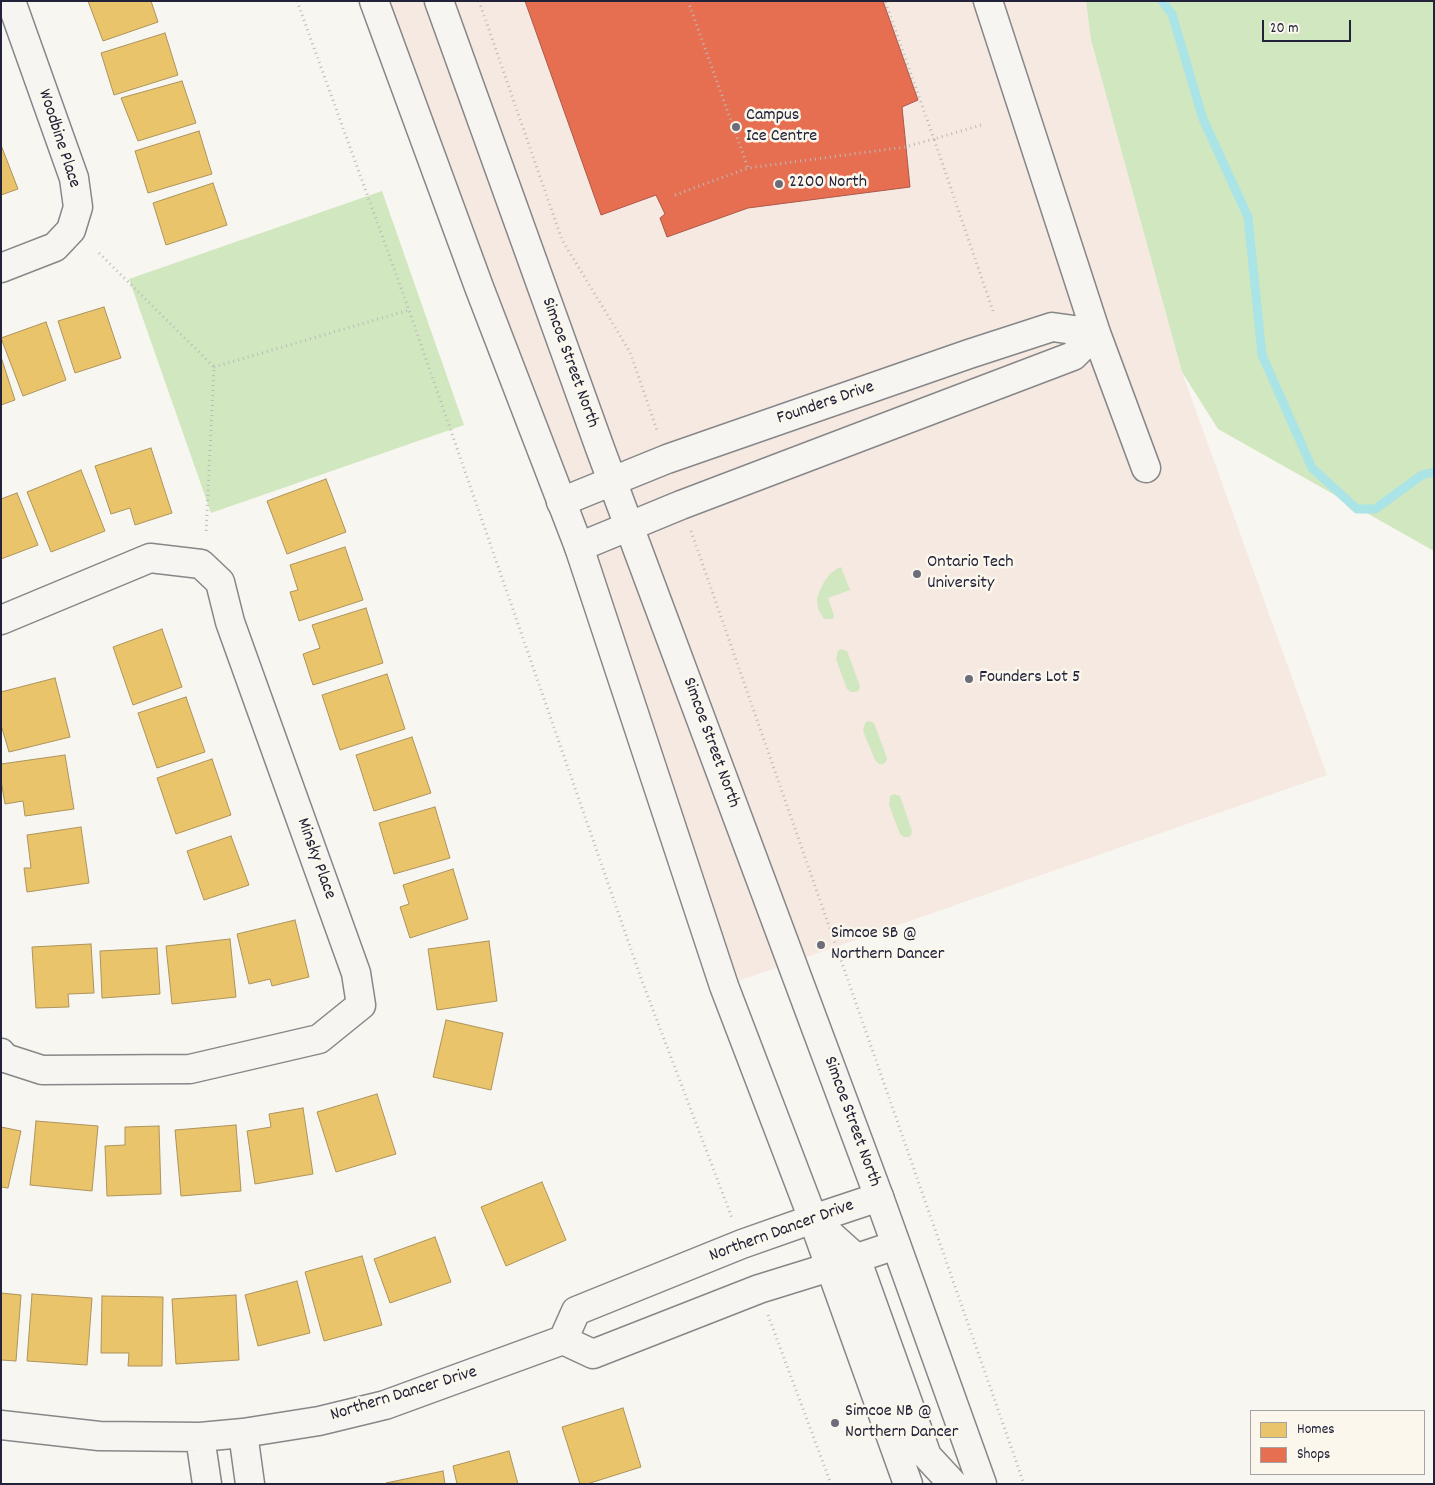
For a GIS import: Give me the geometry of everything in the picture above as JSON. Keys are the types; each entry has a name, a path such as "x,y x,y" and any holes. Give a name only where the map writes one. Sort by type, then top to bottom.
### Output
{"street":[{"name":"Woodbine Place","path":"1,268 55,247 71,230 78,207 74,178 10,1"},
{"path":"374,1 479,287 578,547 724,986 813,1219 908,1484"},
{"name":"Simcoe Street North","path":"439,1 612,482 879,1197 982,1484"},
{"path":"988,1 1096,333 1146,468"},
{"name":"Founders Drive","path":"561,502 667,459 1052,327 1096,333"},
{"path":"578,547 1074,356 1096,333"},
{"name":"Minsky Place","path":"1,620 150,558 200,564 220,582 230,622 356,973 361,1005 319,1039 190,1069 42,1070 5,1058 1,1053"},
{"name":"Northern Dancer Drive","path":"1,1425 99,1436 200,1437 243,1433 320,1421 385,1404 563,1340 576,1311 742,1244 879,1197"},
{"path":"813,1219 856,1258 927,1456 953,1484"},
{"path":"563,1340 593,1354 758,1289 896,1245"},
{"path":"243,1433 250,1484"},
{"path":"200,1437 207,1484"}],"path":[{"path":"297,1 409,310 642,981 742,1244"},
{"path":"479,1 562,240 630,352 667,459"},
{"path":"688,1 748,168"},
{"path":"885,1 994,314"},
{"path":"675,195 748,168 905,147 981,125"},
{"path":"98,253 214,367 206,534"},
{"path":"214,367 409,310"},
{"path":"681,506 1024,1484"},
{"path":"758,1289 831,1484"}],"shaded area":[{"name":"Ontario Tech University","path":"384,1 1086,1 1091,40 1182,372 1327,775 724,986"}],"green space":[{"path":"1086,1 1434,1 1434,551 1218,429 1182,372 1091,40"},
{"path":"382,191 464,425 211,513 129,279"},
{"path":"841,567 850,590 828,598 834,615 833,619 824,619 818,609 817,599 819,592 830,574"},
{"path":"841,649 847,651 860,686 856,692 851,692 847,689 836,659 838,651"},
{"path":"868,721 874,723 887,758 883,764 879,764 875,760 863,731 865,723"},
{"path":"894,794 900,796 912,831 909,837 904,837 900,834 889,805 890,796"}],"building: Homes":[{"path":"88,1 151,1 158,22 103,41"},
{"path":"165,33 178,75 114,95 101,53"},
{"path":"182,81 196,123 138,141 121,98"},
{"path":"199,131 212,174 148,193 135,151"},
{"path":"1,145 18,189 1,195"},
{"path":"213,183 227,225 166,245 153,203"},
{"path":"104,307 121,358 75,373 58,321"},
{"path":"46,322 66,380 23,396 1,338"},
{"path":"1,357 15,400 1,405"},
{"path":"151,448 172,513 135,525 130,508 111,514 95,466"},
{"path":"81,470 105,531 51,552 27,492"},
{"path":"326,479 346,532 287,554 267,501"},
{"path":"17,493 38,545 1,559 1,499"},
{"path":"345,547 363,600 299,621 290,592 298,590 290,565"},
{"path":"366,608 383,663 313,685 303,654 320,648 312,625"},
{"path":"162,629 182,687 133,705 113,647"},
{"path":"387,674 405,729 340,750 322,695"},
{"path":"55,678 70,737 9,752 1,725 1,692"},
{"path":"186,697 205,752 157,768 138,713"},
{"path":"412,737 431,793 374,811 356,755"},
{"path":"65,755 74,809 25,816 23,801 5,804 1,781 1,764"},
{"path":"212,759 231,815 176,834 157,778"},
{"path":"435,807 450,858 394,874 379,823"},
{"path":"81,827 89,883 27,892 24,868 31,868 27,835"},
{"path":"231,836 249,885 204,900 187,851"},
{"path":"453,869 468,919 410,938 400,907 409,904 403,885"},
{"path":"295,920 309,977 272,986 270,979 249,984 237,934"},
{"path":"230,939 236,997 172,1004 166,946"},
{"path":"489,941 497,1001 437,1010 428,949"},
{"path":"91,944 94,993 68,994 69,1007 36,1008 32,947"},
{"path":"157,948 160,994 102,998 100,951"},
{"path":"446,1020 503,1033 491,1090 433,1077"},
{"path":"377,1094 396,1154 336,1172 317,1112"},
{"path":"303,1108 313,1174 255,1184 247,1131 271,1127 269,1114"},
{"path":"36,1121 98,1126 92,1191 30,1185"},
{"path":"236,1125 241,1191 181,1196 175,1130"},
{"path":"159,1126 161,1194 107,1196 105,1146 125,1145 125,1127"},
{"path":"1,1127 21,1131 8,1188 1,1187"},
{"path":"542,1182 566,1240 506,1266 481,1207"},
{"path":"435,1237 451,1282 390,1303 374,1259"},
{"path":"362,1256 382,1325 324,1341 305,1272"},
{"path":"297,1281 310,1333 258,1346 245,1295"},
{"path":"1,1293 21,1295 16,1361 1,1360"},
{"path":"32,1294 92,1298 87,1365 27,1361"},
{"path":"236,1295 239,1360 176,1364 172,1299"},
{"path":"102,1296 163,1297 162,1366 128,1366 129,1353 101,1353"},
{"path":"623,1408 641,1467 587,1484 580,1484 562,1427"},
{"path":"509,1451 518,1484 457,1484 453,1466"},
{"path":"443,1471 445,1484 386,1483"}],"building: Shops":[{"name":"Campus Ice Centre","path":"525,1 883,1 918,100 902,107 910,187 748,208 667,237 660,218 665,214 656,195 601,215"}],"waterway":[{"path":"1162,1 1172,14 1203,119 1248,217 1262,355 1312,468 1357,509 1375,509 1422,475 1434,472"}],"place":[{"name":"Campus Ice Centre","path":"736,127"},
{"name":"2200 North","path":"779,184"},
{"name":"Ontario Tech University","path":"917,574"},
{"name":"Founders Lot 5","path":"969,679"},
{"name":"Simcoe SB @ Northern Dancer","path":"821,945"},
{"name":"Simcoe NB @ Northern Dancer","path":"835,1423"}]}
